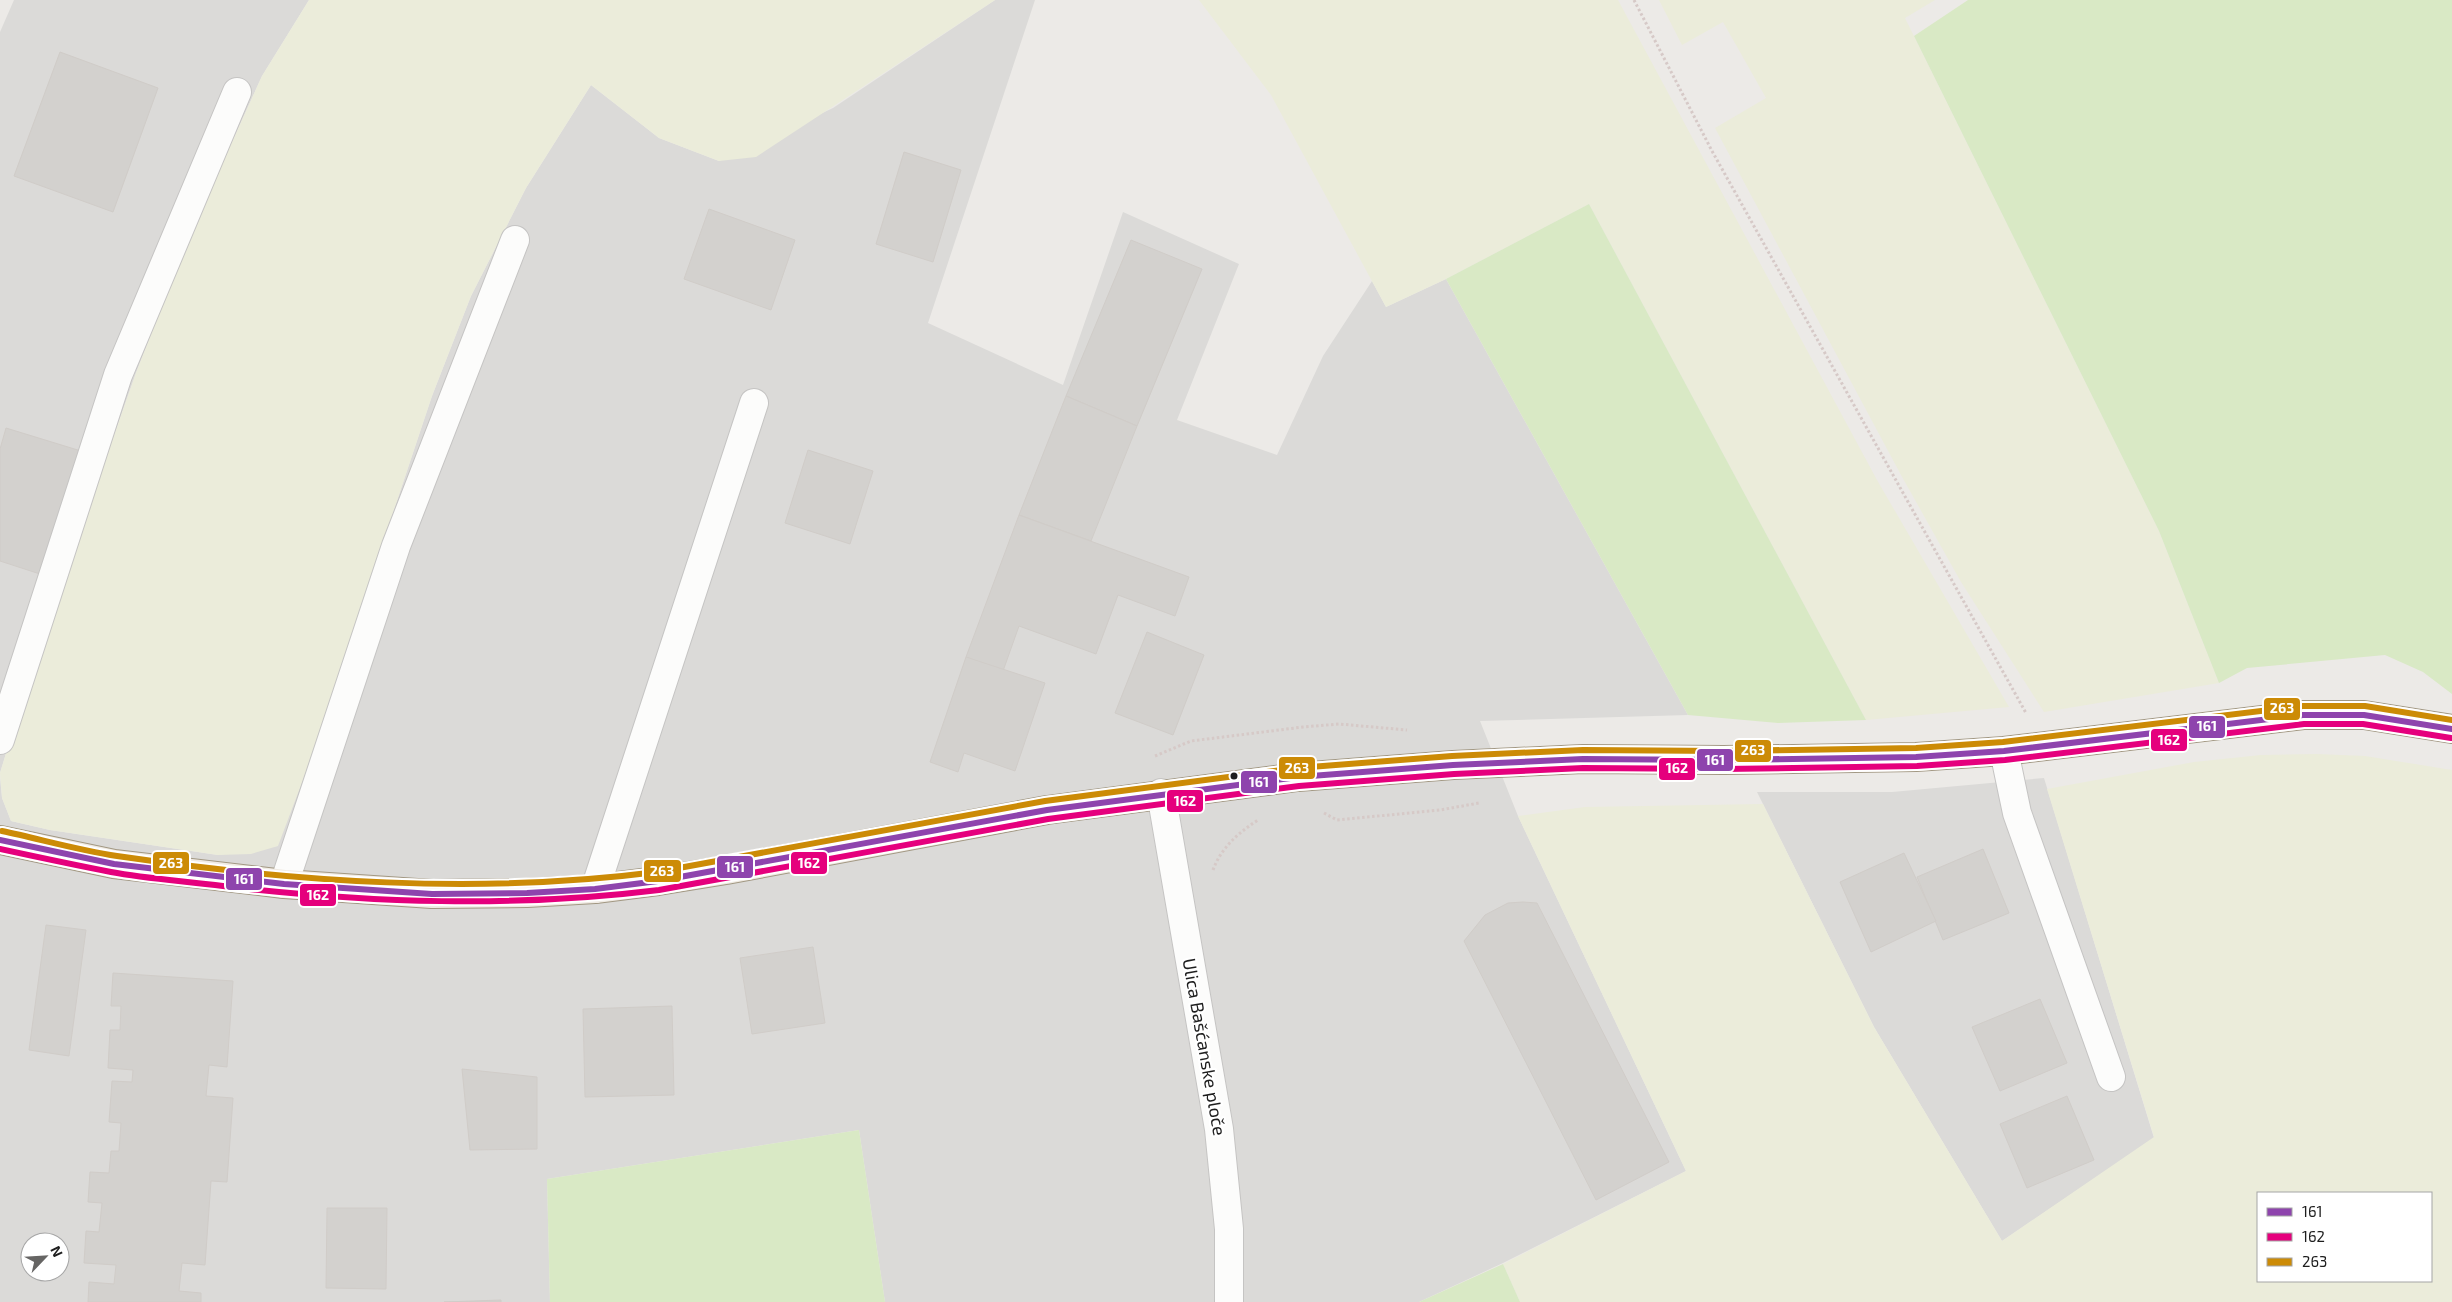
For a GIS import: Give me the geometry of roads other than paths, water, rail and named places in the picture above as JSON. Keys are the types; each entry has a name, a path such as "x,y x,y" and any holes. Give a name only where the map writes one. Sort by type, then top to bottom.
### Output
{"main road":[{"path":"0,840 114,864 284,884 432,894 527,893 595,889 726,870 1046,810 1161,793 1298,777 1453,765 1583,759 1724,760 1916,757 2004,751 2303,715 2364,715 2452,728"}],"street":[{"path":"0,740 118,375 237,92"},
{"path":"284,884 396,546 515,240"},
{"path":"595,889 754,403"},
{"path":"2004,751 2017,814 2110,1077"},
{"name":"Ulica Bašćanske ploče","path":"1161,793 1219,1129 1229,1229 1229,1302"}]}
